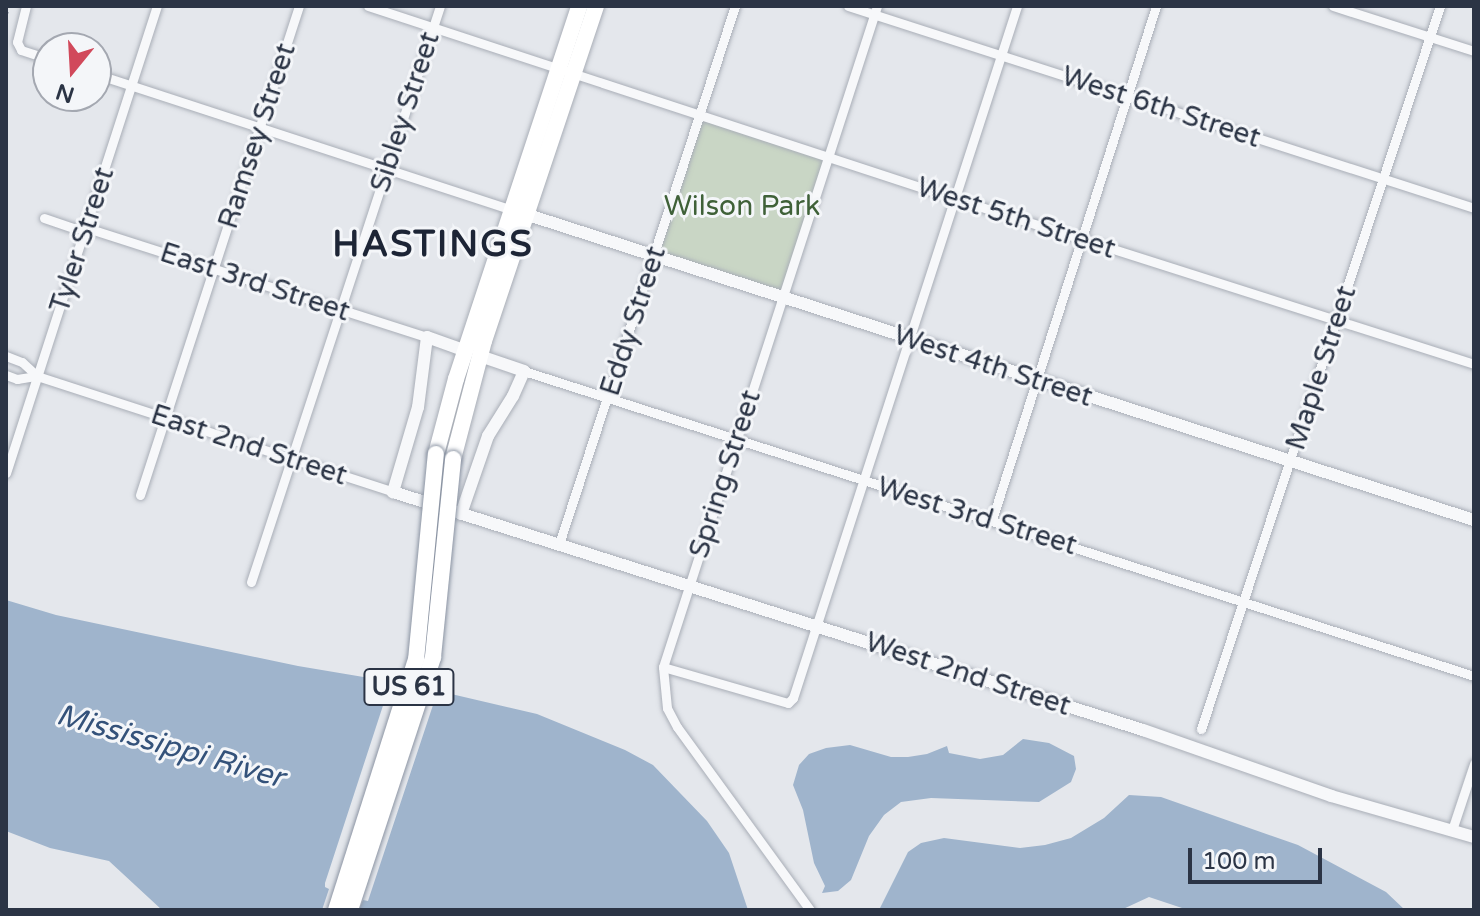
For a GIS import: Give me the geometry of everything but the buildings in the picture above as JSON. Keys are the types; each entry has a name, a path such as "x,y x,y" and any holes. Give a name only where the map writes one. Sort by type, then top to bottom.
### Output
{"highway":[{"name":"US 61","path":"567,71 579,6"},
{"name":"US 61","path":"336,910 416,660 436,454 567,71 596,6"},
{"name":"US 61","path":"350,910 433,657 453,459 473,353"}],"street":[{"path":"26,6 17,42 21,50 32,54"},
{"name":"Tyler Street","path":"6,473 157,6"},
{"name":"Ramsey Street","path":"140,495 299,6"},
{"name":"West 5th Street","path":"368,6 953,198 1474,364"},
{"name":"Sibley Street","path":"251,582 440,6"},
{"name":"Eddy Street","path":"559,544 735,6"},
{"name":"West 6th Street","path":"848,6 876,10 1001,55 1474,208"},
{"path":"663,667 788,703 793,698 1017,6"},
{"path":"992,520 1156,6"},
{"path":"1333,6 1474,51"},
{"name":"Maple Street","path":"1201,729 1440,6"},
{"name":"Spring Street","path":"810,910 677,727 667,708 663,667 876,10"},
{"path":"112,79 386,171 520,212"},
{"name":"West 4th Street","path":"520,212 1474,520"},
{"name":"East 3rd Street","path":"44,218 73,228 87,228 473,353"},
{"path":"393,492 418,407 427,337"},
{"name":"West 3rd Street","path":"473,353 1474,676"},
{"name":"East 2nd Street","path":"6,356 22,362 37,376 461,514"},
{"path":"461,514 488,436 513,396 524,371"},
{"name":"East 2nd Street","path":"6,375 17,379 37,376"},
{"name":"West 2nd Street","path":"461,514 1143,730 1331,796 1474,837"},
{"path":"1452,830 1474,764"}],"green space":[{"name":"Wilson Park","path":"701,115 828,157 782,297 655,257"}],"water":[{"name":"Mississippi River","path":"6,600 56,615 298,666 417,686 537,714 625,750 653,765 707,821 729,853 748,910 162,910 109,861 50,848 6,831"},
{"path":"1023,739 1049,743 1074,756 1076,769 1071,782 1039,802 931,798 901,802 884,815 869,836 851,880 838,891 822,893 825,886 814,863 803,810 793,785 799,765 809,754 850,745 891,757 908,757 947,746 949,753 980,759 1003,755"},
{"path":"1129,795 1161,797 1298,845 1386,892 1405,910 1188,910 1149,897 1121,910 879,910 908,852 921,843 944,838 1020,848 1045,845 1071,838 1104,818"}],"pier":[{"path":"392,678 439,687 368,901 363,900 359,910 322,910 329,889 325,883"}],"railway":[{"path":"6,15 9,6"}],"district":[{"name":"HASTINGS","path":"433,245"}]}
